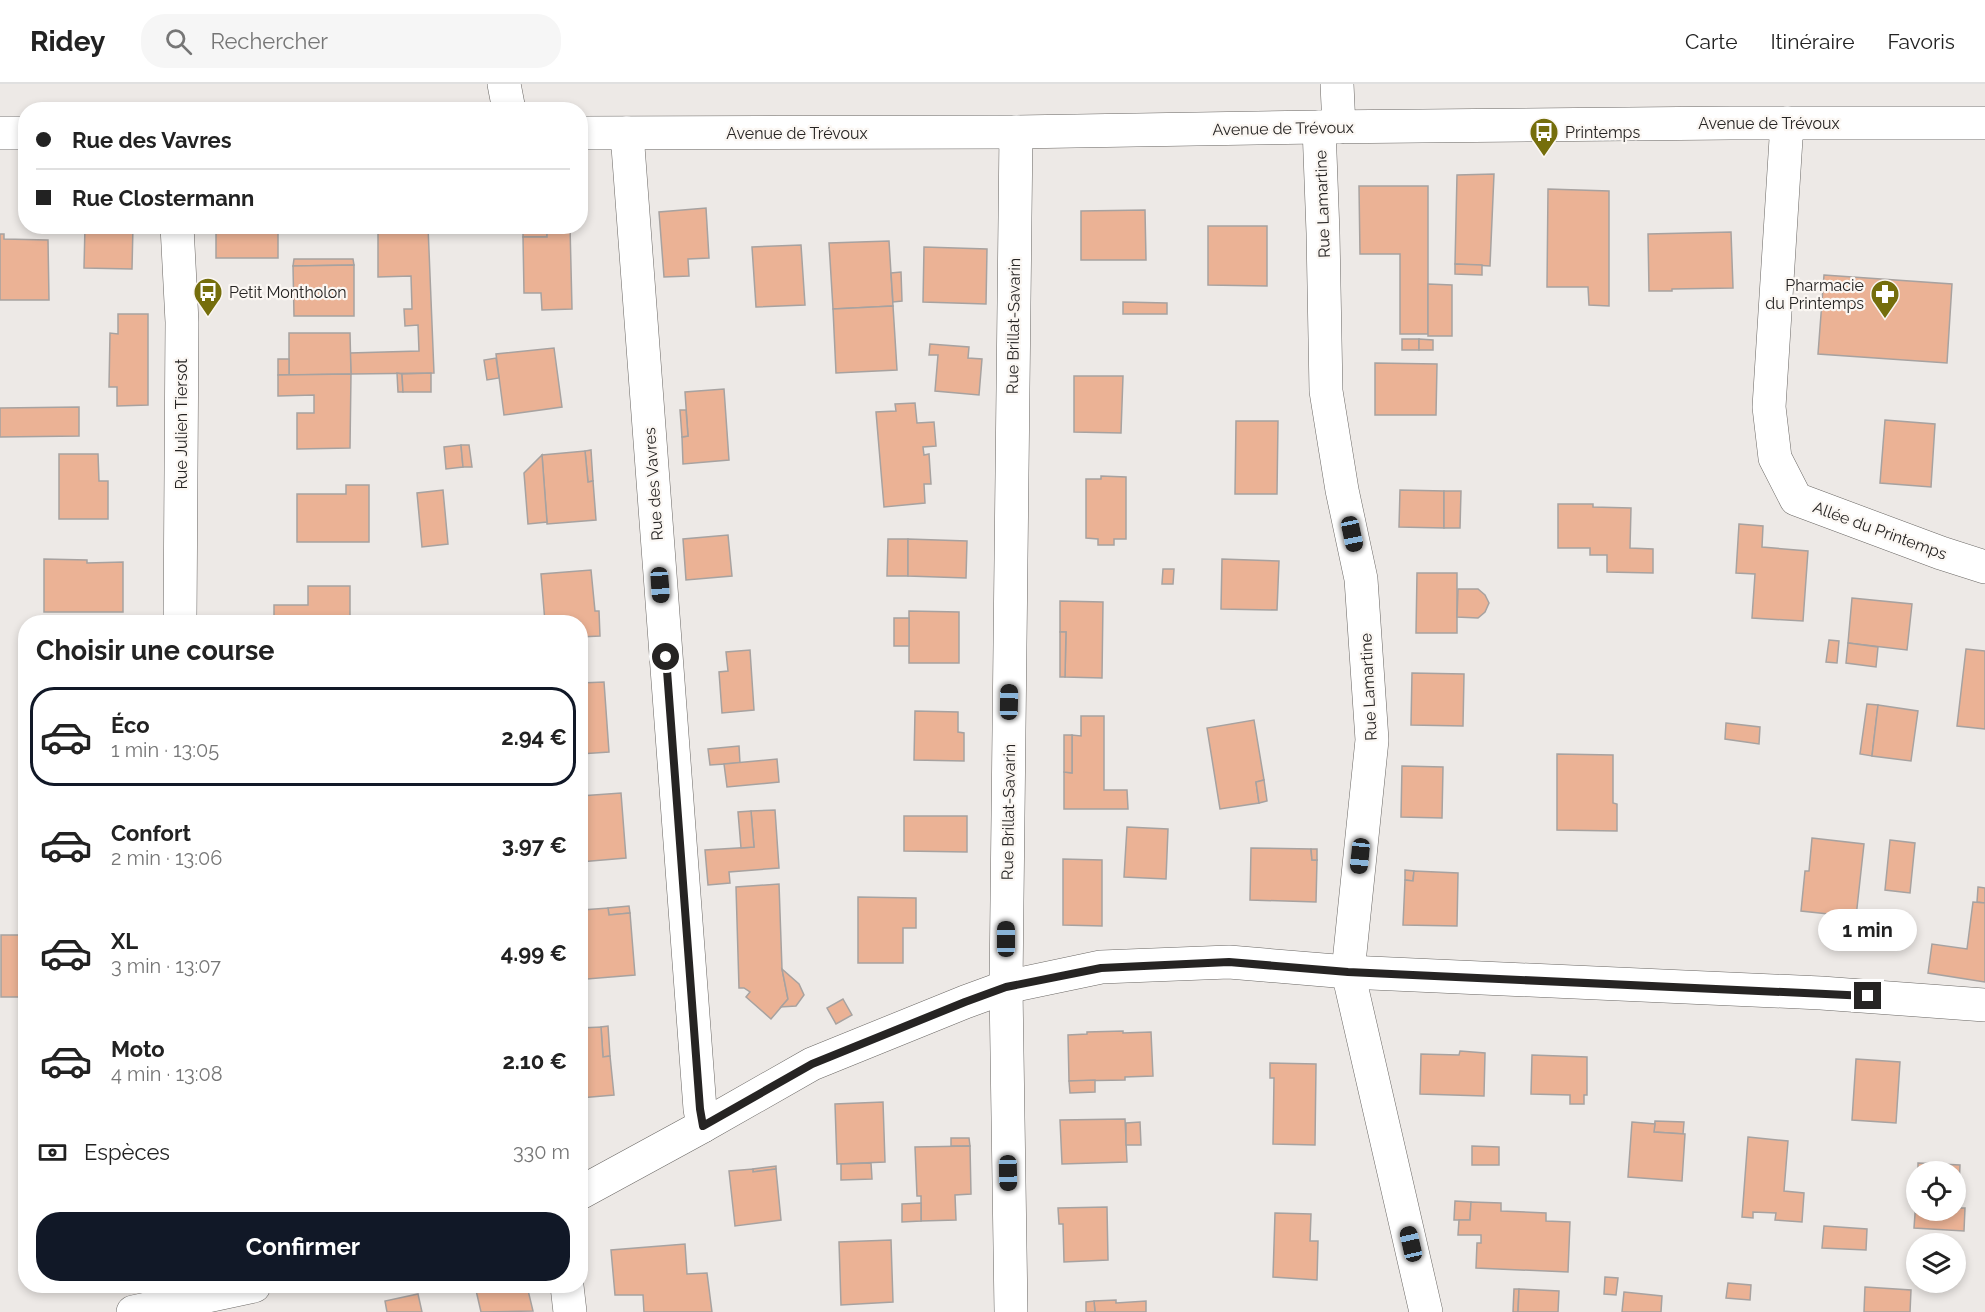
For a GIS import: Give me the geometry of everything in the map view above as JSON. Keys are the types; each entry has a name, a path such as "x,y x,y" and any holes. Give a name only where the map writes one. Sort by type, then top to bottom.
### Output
{"street":[{"path":"504,84 507,102"},
{"name":"Rue Lamartine","path":"1337,84 1329,127 1323,232 1326,391 1342,490 1361,579 1372,740 1348,972 1426,1312"},
{"name":"Allée du Printemps","path":"1787,123 1768,406 1775,458 1796,499 1985,567"},
{"name":"Avenue de Trévoux","path":"588,133 1016,132 1329,127 1985,123"},
{"name":"Rue Brillat-Savarin","path":"1011,1312 1006,987 1016,132"},
{"path":"0,133 18,133"},
{"name":"Rue des Vavres","path":"627,133 703,1126"},
{"name":"Rue Julien Tiersot","path":"177,234 182,322 180,615"},
{"path":"588,1189 812,1064 1006,987 1101,968 1229,962 1348,972 1821,993 1985,1005"},
{"path":"568,1293 570,1312"},
{"path":"133,1312 175,1294 244,1296"}],"building":[{"path":"1494,174 1490,266 1455,264 1457,175"},
{"path":"1359,186 1428,186 1428,334 1400,334 1400,254 1360,254"},
{"path":"1548,189 1609,191 1609,306 1589,305 1588,287 1547,287"},
{"path":"706,208 709,258 688,259 689,276 664,277 659,212"},
{"path":"1145,210 1146,260 1081,260 1081,211"},
{"path":"1208,226 1267,226 1267,286 1208,285"},
{"path":"1731,232 1733,288 1649,291 1648,234"},
{"path":"0,234 4,234 4,239 48,240 49,300 0,300"},
{"path":"85,234 133,234 132,269 84,268"},
{"path":"216,234 278,234 278,258 216,258"},
{"path":"378,234 428,234 434,373 351,374 350,353 419,351 418,325 405,326 404,309 412,309 411,276 378,277"},
{"path":"523,234 547,234 547,237 523,237"},
{"path":"547,234 570,234 572,309 542,310 541,293 524,293 523,237 547,237"},
{"path":"889,241 893,306 833,309 829,243"},
{"path":"801,245 805,305 756,307 752,247"},
{"path":"924,247 987,249 986,304 923,302"},
{"path":"294,259 353,259 354,265 293,266"},
{"path":"1455,264 1482,265 1482,275 1455,274"},
{"path":"354,265 354,316 294,316 293,266"},
{"path":"901,272 902,301 893,302 891,273"},
{"name":"Pharmacie du Printemps","path":"1824,275 1952,284 1947,363 1818,354"},
{"path":"1428,284 1452,285 1452,336 1428,336"},
{"path":"1123,302 1167,303 1167,314 1123,314"},
{"path":"893,306 897,370 836,373 833,309"},
{"path":"118,314 148,314 148,405 117,406 117,387 109,387 110,333 118,334"},
{"path":"289,333 350,333 351,374 289,375"},
{"path":"1402,339 1419,339 1419,350 1402,350"},
{"path":"1419,339 1433,340 1433,350 1419,350"},
{"path":"930,344 969,347 968,358 982,359 979,395 935,391 938,355 929,355"},
{"path":"554,348 562,407 504,415 496,354"},
{"path":"496,358 499,378 487,380 484,360"},
{"path":"278,359 289,359 289,375 278,375"},
{"path":"1375,363 1437,364 1436,415 1375,415"},
{"path":"397,373 402,374 403,392 398,392"},
{"path":"431,373 431,392 403,392 402,374"},
{"path":"351,374 350,448 297,449 297,413 314,413 314,395 278,396 278,375"},
{"path":"1074,376 1123,376 1121,433 1074,432"},
{"path":"724,389 729,460 683,464 682,437 688,436 685,392"},
{"path":"915,403 917,423 934,422 936,446 923,447 924,455 929,454 931,484 924,484 925,503 884,507 876,412 896,411 895,404"},
{"path":"79,407 79,436 0,437 0,408"},
{"path":"680,410 686,410 688,436 682,437"},
{"path":"1885,420 1935,424 1931,487 1880,483"},
{"path":"1236,421 1278,421 1277,494 1235,494"},
{"path":"461,445 463,467 446,469 444,447"},
{"path":"461,445 469,445 472,467 463,467"},
{"path":"591,450 593,481 588,482 585,451"},
{"path":"585,451 588,482 593,481 596,520 547,524 542,455"},
{"path":"59,454 98,454 99,481 108,481 108,519 59,519"},
{"path":"542,455 547,522 528,524 524,473"},
{"path":"1101,476 1126,477 1126,539 1114,539 1114,545 1098,545 1098,539 1086,538 1086,479 1101,479"},
{"path":"346,485 369,485 369,542 297,542 297,494 346,494"},
{"path":"443,490 448,544 422,547 417,493"},
{"path":"1400,490 1444,491 1444,528 1399,527"},
{"path":"1444,491 1461,491 1460,528 1444,528"},
{"path":"1558,504 1593,504 1593,507 1631,508 1630,548 1653,549 1653,573 1607,572 1607,555 1590,555 1590,548 1558,548"},
{"path":"1739,524 1763,526 1762,547 1808,551 1803,621 1752,618 1755,574 1736,573"},
{"path":"728,535 732,576 686,580 683,539"},
{"path":"888,539 908,539 908,576 887,576"},
{"path":"908,539 967,541 966,578 908,576"},
{"path":"44,559 87,560 87,563 123,562 123,612 44,612"},
{"path":"1222,559 1279,561 1277,610 1221,609"},
{"path":"1163,569 1174,569 1173,584 1162,584"},
{"path":"591,570 595,611 599,611 600,636 588,637 588,615 544,615 541,574"},
{"path":"1417,573 1457,573 1457,633 1416,633"},
{"path":"308,586 350,586 350,615 274,615 274,605 308,605"},
{"path":"1458,589 1478,589 1489,603 1485,612 1478,618 1457,617"},
{"path":"1852,598 1912,604 1907,650 1848,643"},
{"path":"1060,601 1103,602 1102,678 1065,677 1066,632 1060,632"},
{"path":"909,611 959,612 959,663 909,663"},
{"path":"894,618 909,618 909,646 894,646"},
{"path":"1060,632 1066,632 1065,677 1060,677"},
{"path":"1829,640 1839,641 1837,663 1826,662"},
{"path":"1848,643 1878,647 1876,667 1846,663"},
{"path":"1966,649 1985,651 1985,729 1957,726"},
{"path":"750,650 754,710 722,713 719,672 728,671 726,652"},
{"path":"1412,673 1464,674 1463,726 1411,725"},
{"path":"604,682 609,752 588,753 588,683"},
{"path":"1867,704 1878,705 1872,756 1860,754"},
{"path":"1878,705 1918,711 1911,761 1872,756"},
{"path":"915,711 958,712 958,732 964,733 964,761 914,760"},
{"path":"1081,716 1104,716 1104,790 1127,790 1128,809 1064,809 1064,772 1072,773 1072,735 1081,736"},
{"path":"1254,720 1264,780 1256,782 1259,803 1220,809 1207,728"},
{"path":"1726,723 1760,727 1759,744 1725,739"},
{"path":"1064,735 1072,735 1072,773 1064,772"},
{"path":"739,746 740,763 710,765 708,749"},
{"path":"1557,754 1613,755 1613,803 1617,804 1617,831 1557,830"},
{"path":"777,759 779,782 727,787 724,764"},
{"path":"1402,766 1443,767 1442,818 1401,817"},
{"path":"1264,780 1267,801 1259,803 1256,782"},
{"path":"621,793 626,858 588,861 588,795"},
{"path":"775,810 779,868 729,872 730,883 708,885 705,850 754,847 751,811"},
{"path":"751,811 754,847 741,848 738,812"},
{"path":"904,816 967,816 967,852 904,851"},
{"path":"1127,827 1168,829 1166,879 1124,877"},
{"path":"1812,838 1864,844 1856,917 1801,911 1805,871 1809,871"},
{"path":"1890,840 1915,843 1910,893 1885,890"},
{"path":"1251,848 1311,849 1312,860 1317,860 1316,902 1250,900"},
{"path":"1311,849 1317,849 1317,860 1312,860"},
{"path":"1063,859 1102,860 1102,926 1063,925"},
{"path":"1405,870 1414,871 1413,881 1405,880"},
{"path":"1414,871 1458,873 1457,926 1403,925 1405,880 1413,881"},
{"path":"779,884 782,969 788,999 771,1019 746,997 750,992 739,988 736,887"},
{"path":"1978,887 1985,888 1985,903 1977,902"},
{"path":"858,897 916,898 916,928 903,928 903,963 858,963"},
{"path":"1973,902 1985,903 1985,982 1928,973 1932,944 1967,949"},
{"path":"629,906 630,913 609,915 608,908"},
{"path":"608,908 609,915 630,913 635,975 588,979 588,910"},
{"path":"1,935 18,935 18,997 1,997"},
{"path":"782,969 799,984 804,995 796,1006 781,1007 788,999"},
{"path":"843,999 852,1015 836,1024 827,1008"},
{"path":"608,1026 610,1056 603,1057 601,1027"},
{"path":"601,1027 603,1057 610,1056 614,1095 588,1097 588,1028"},
{"path":"1123,1031 1123,1033 1151,1032 1153,1076 1125,1077 1125,1080 1069,1081 1068,1035"},
{"path":"1460,1051 1485,1053 1484,1096 1420,1094 1421,1054 1459,1055"},
{"path":"1532,1055 1587,1057 1587,1095 1584,1095 1584,1104 1570,1104 1570,1095 1531,1094"},
{"path":"1856,1059 1900,1062 1896,1123 1852,1120"},
{"path":"1270,1063 1316,1064 1315,1145 1273,1144 1274,1078 1270,1078"},
{"path":"1095,1080 1095,1092 1070,1093 1069,1081"},
{"path":"883,1102 885,1162 837,1164 835,1104"},
{"path":"1125,1119 1127,1162 1062,1164 1060,1120"},
{"path":"1655,1121 1684,1122 1683,1134 1654,1132"},
{"path":"1140,1122 1141,1145 1126,1145 1126,1123"},
{"path":"1632,1122 1655,1124 1654,1132 1685,1134 1682,1181 1628,1177"},
{"path":"1748,1137 1788,1141 1784,1191 1804,1193 1802,1222 1775,1220 1776,1213 1753,1212 1753,1218 1742,1217"},
{"path":"951,1138 969,1138 970,1146 951,1146"},
{"path":"970,1146 971,1194 955,1195 956,1220 921,1221 921,1196 917,1196 915,1147"},
{"path":"1472,1146 1499,1147 1499,1165 1472,1165"},
{"path":"871,1163 872,1179 841,1180 841,1164"},
{"path":"776,1166 776,1169 753,1172 753,1169"},
{"path":"753,1169 753,1172 776,1169 781,1220 735,1226 729,1171"},
{"path":"1455,1201 1471,1202 1470,1220 1454,1220"},
{"path":"1471,1202 1501,1203 1501,1211 1546,1213 1546,1221 1570,1222 1568,1272 1476,1268 1477,1243 1481,1243 1481,1235 1458,1235 1459,1220 1470,1220"},
{"path":"921,1203 921,1221 902,1222 902,1204"},
{"path":"1107,1207 1108,1260 1064,1262 1063,1224 1059,1224 1058,1208"},
{"path":"1275,1213 1311,1214 1310,1241 1318,1241 1317,1280 1273,1277"},
{"path":"1914,1221 1964,1221 1964,1231 1914,1228"},
{"path":"1824,1226 1867,1229 1866,1250 1822,1248"},
{"path":"891,1240 893,1302 841,1305 839,1242"},
{"path":"685,1244 687,1274 707,1273 712,1312 644,1312 643,1295 615,1295 611,1250"},
{"path":"1605,1277 1618,1278 1616,1295 1604,1294"},
{"path":"1728,1283 1751,1285 1750,1300 1726,1298"},
{"path":"1865,1287 1906,1290 1906,1293 1911,1293 1910,1312 1864,1312"},
{"path":"1514,1289 1519,1289 1518,1312 1513,1312"},
{"path":"1519,1289 1559,1291 1558,1312 1518,1312"},
{"path":"1624,1292 1662,1296 1661,1312 1622,1312"},
{"path":"477,1293 529,1293 533,1311 481,1312"},
{"path":"418,1294 422,1312 387,1312 385,1301"},
{"path":"1116,1300 1116,1303 1146,1301 1146,1312 1095,1312 1094,1301"},
{"path":"1094,1301 1095,1312 1086,1312 1086,1302"}],"place":[{"name":"Printemps","path":"1544,158"},
{"name":"Petit Montholon","path":"208,318"},
{"name":"Pharmacie du Printemps","path":"1885,320"}],"route":[{"path":"666,657 703,1126 812,1064 965,1002 1006,987 1101,968 1229,962 1348,972 1868,996"}]}
